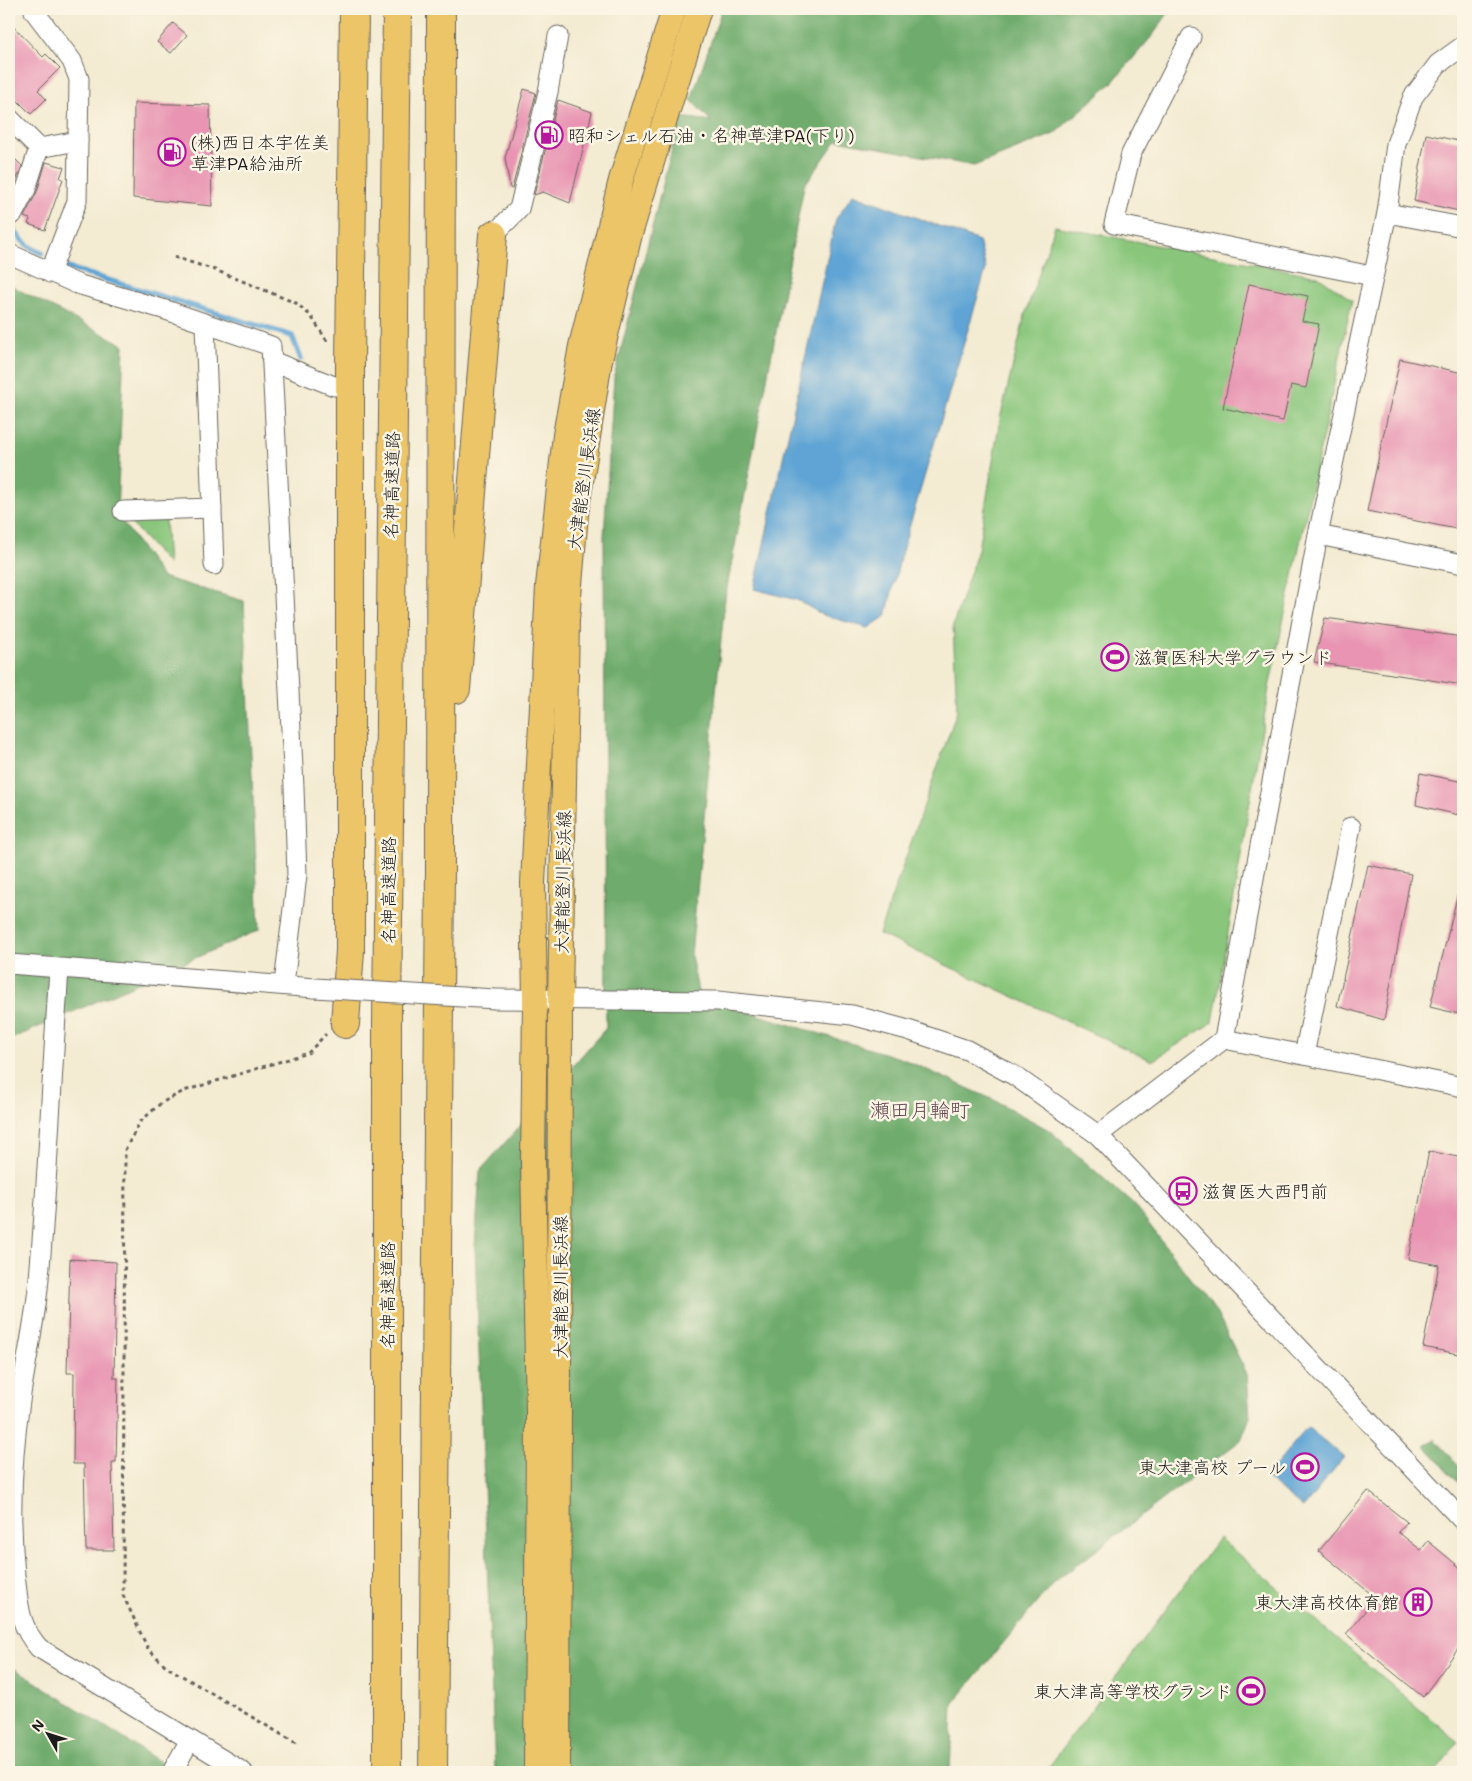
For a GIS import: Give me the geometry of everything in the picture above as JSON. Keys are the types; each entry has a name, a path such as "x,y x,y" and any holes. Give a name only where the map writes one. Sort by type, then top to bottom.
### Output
{"highway":[{"path":"345,1024 350,950 350,364 354,9"},
{"name":"名神高速道路","path":"388,1772 387,1024 397,9"},
{"path":"434,1772 440,870 441,9"},
{"path":"440,870 451,760 493,235"}],"main road":[{"name":"大津能登川長浜線","path":"536,1772 538,1413 533,1162 535,1000 533,883 548,586 564,445 581,346 621,180 674,9"},
{"name":"大津能登川長浜線","path":"558,1772 560,1000 567,620 576,514 600,360 630,234 699,9"}],"street":[{"path":"34,10 72,61 79,79 77,202 50,273"},
{"path":"493,235 519,209 548,92 558,36"},
{"path":"1191,36 1130,154 1114,224 1372,276"},
{"path":"1098,1135 1224,1039 1318,534 1372,276 1387,214 1396,144 1413,96 1438,64 1463,46"},
{"path":"9,118 39,148"},
{"path":"39,148 78,141"},
{"path":"13,214 26,189 39,148"},
{"path":"1387,214 1463,227"},
{"path":"9,256 12,255 77,284 271,346 297,875 284,984"},
{"path":"205,324 214,565"},
{"path":"272,361 334,386"},
{"path":"123,511 212,508"},
{"path":"1318,534 1463,564"},
{"path":"1304,1055 1351,828"},
{"path":"9,964 284,984 314,988 495,999 718,1001 852,1015 908,1030 967,1050 1015,1076 1098,1135 1463,1521"},
{"path":"59,969 39,1280 20,1396 11,1506 13,1552 19,1609 27,1634 40,1648 243,1772"},
{"path":"1224,1039 1463,1087"},
{"path":"172,1772 190,1740"}],"green space":[{"path":"722,9 1171,9 1153,35 1111,84 1054,134 974,166 837,140 804,186 725,598 691,955 699,997 903,1059 994,1100 1049,1130 1136,1207 1217,1314 1247,1374 1250,1417 1241,1440 1052,1584 953,1704 950,1772 495,1772 475,1247 480,1171 606,1028 604,537 614,377 680,117 711,121 691,100"},
{"name":"滋賀医科大学グラウンド","path":"1055,226 1318,276 1352,300 1269,688 1213,1022 1152,1061 879,934 957,711 953,625 978,550 1000,419 1025,315"},
{"path":"9,283 124,345 117,514 162,577 244,601 259,930 9,1040"},
{"path":"165,520 168,564 130,522"},
{"path":"1435,1439 1463,1470 1463,1488 1424,1445"},
{"name":"東大津高等学校グランド","path":"1219,1538 1458,1742 1435,1772 1045,1772"},
{"path":"9,1665 176,1772 9,1772"}],"water":[{"path":"853,194 979,241 986,269 901,555 886,616 868,628 823,615 797,600 754,589 836,219"},
{"name":"東大津高校 プール","path":"1307,1427 1344,1457 1303,1508 1266,1478"}],"building":[{"path":"9,22 43,57 46,54 60,68 38,90 46,99 31,114 9,92"},
{"path":"173,23 187,35 171,53 157,42"},
{"path":"524,89 536,93 512,189 510,188 505,158"},
{"path":"558,100 592,112 570,203 543,192 534,195"},
{"name":"(株)西日本宇佐美 草津PA給油所","path":"134,103 210,105 212,206 133,198"},
{"path":"1426,134 1463,142 1463,192 1459,211 1414,201"},
{"path":"9,153 22,166 9,198"},
{"path":"46,162 64,167 60,178 63,179 45,230 28,224 30,219 24,217 37,192"},
{"path":"1249,284 1308,296 1302,321 1319,324 1306,388 1291,385 1283,421 1223,408"},
{"path":"1400,359 1463,373 1463,519 1461,530 1367,511"},
{"path":"1325,618 1463,637 1463,685 1314,662"},
{"path":"1420,773 1463,782 1463,816 1416,805"},
{"path":"1368,865 1411,874 1384,1020 1337,1006"},
{"path":"1458,893 1463,894 1463,1015 1430,1007"},
{"path":"1429,1151 1463,1158 1463,1355 1423,1347 1439,1265 1408,1259"},
{"path":"70,1259 116,1262 114,1378 118,1378 116,1462 112,1462 114,1550 86,1550 84,1464 73,1464 74,1373 67,1373"},
{"name":"東大津高校体育館","path":"1368,1491 1407,1522 1398,1532 1421,1550 1428,1541 1463,1570 1463,1642 1423,1697 1346,1634 1376,1598 1319,1551"}],"waterway":[{"path":"9,222 23,241 31,248 42,253"},
{"path":"68,268 292,336 301,359"}],"place":[{"name":"昭和シェル石油・名神草津PA(下り)","path":"549,135"},
{"name":"(株)西日本宇佐美 草津PA給油所","path":"172,152"},
{"name":"滋賀医科大学グラウンド","path":"1115,657"},
{"name":"滋賀医大西門前","path":"1183,1191"},
{"name":"東大津高校 プール","path":"1305,1467"},
{"name":"東大津高校体育館","path":"1418,1602"},
{"name":"東大津高等学校グランド","path":"1251,1691"}],"district":[{"name":"瀬田月輪町","path":"920,1109"}]}
